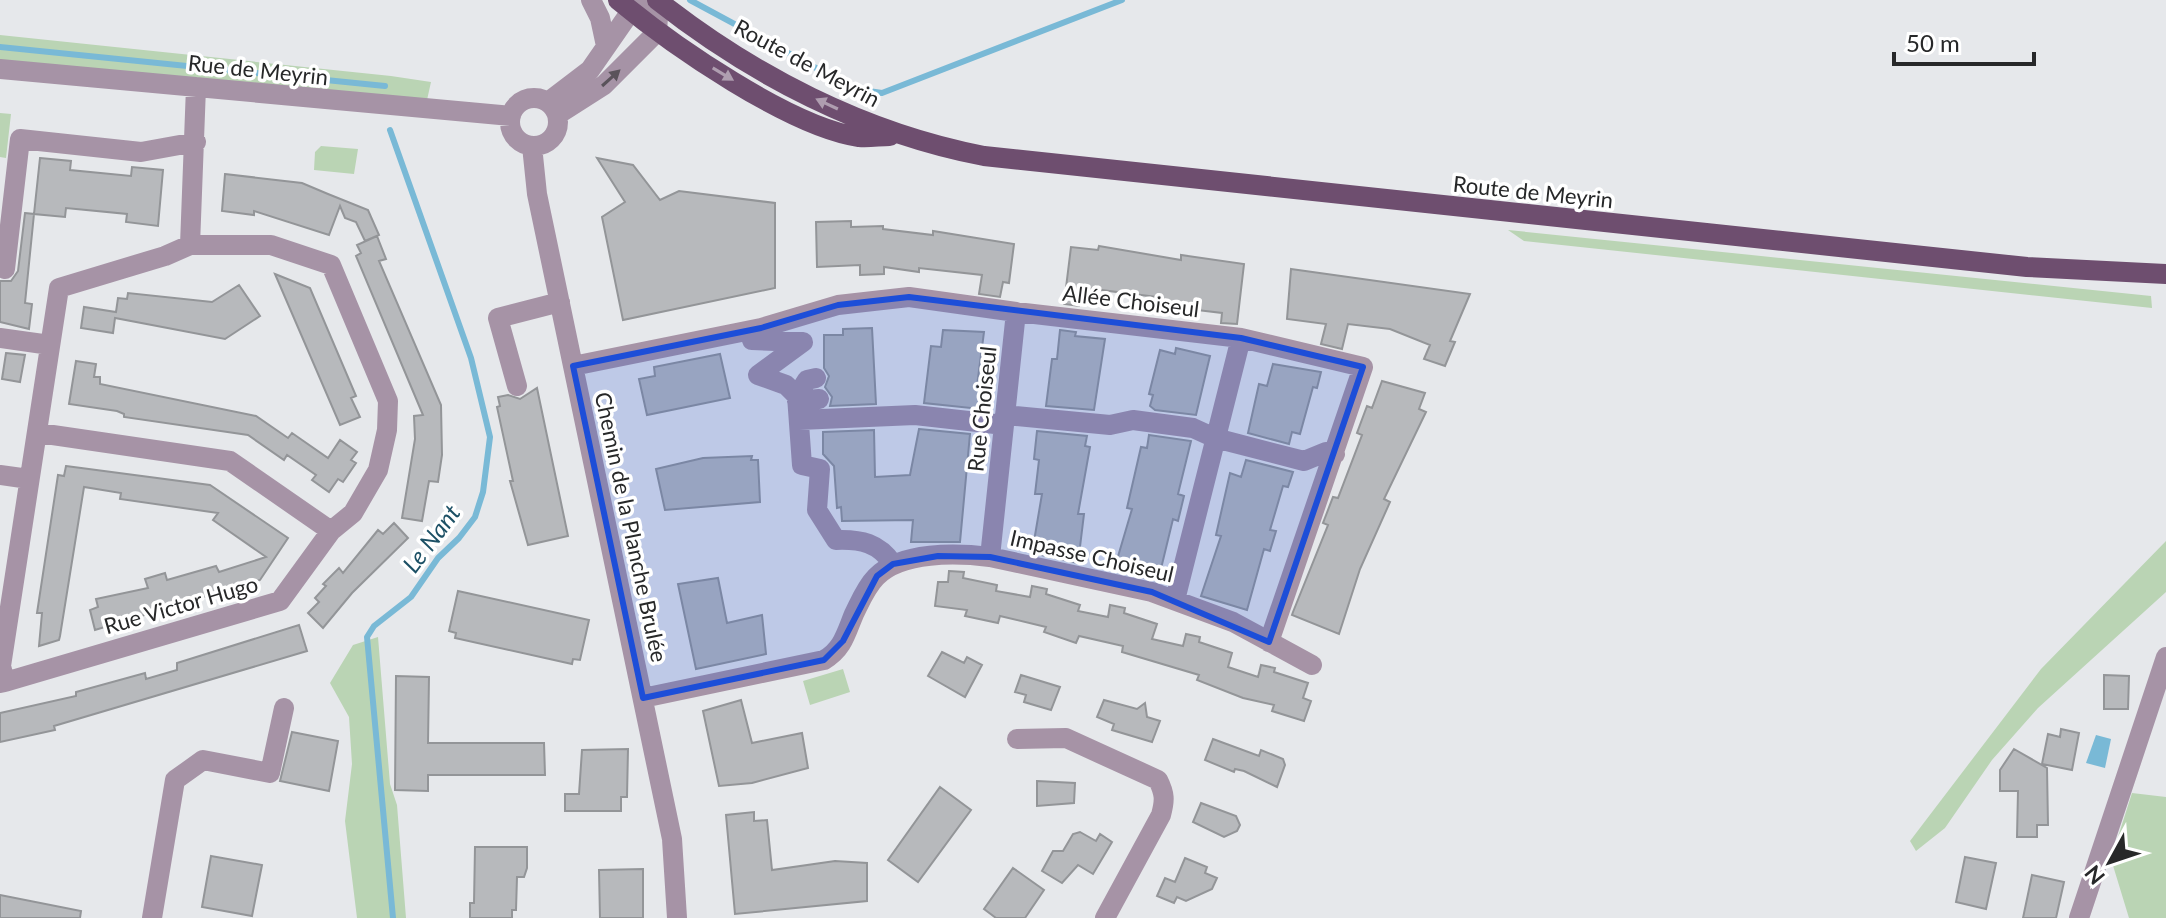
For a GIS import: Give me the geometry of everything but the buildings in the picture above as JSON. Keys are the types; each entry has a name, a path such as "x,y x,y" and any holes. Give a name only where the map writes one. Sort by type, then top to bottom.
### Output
{"main road":[{"name":"Route de Meyrin","path":"658,0 702,34 764,72 898,136 946,149 1064,167 2027,267 2166,274"},
{"name":"Route de Meyrin","path":"625,6 657,32 729,78 794,113 859,137 898,136"}],"street":[{"path":"591,0 600,18 606,46"},
{"path":"625,6 658,0 657,32"},
{"name":"Rue de Meyrin","path":"532,146 553,136 552,108 590,70 606,46 625,6"},
{"name":"Rue de Meyrin","path":"0,69 511,116 526,99 552,108 604,85 657,32"},
{"path":"190,245 196,87"},
{"path":"511,116 513,132 532,146"},
{"path":"5,269 20,139 141,152 196,142"},
{"name":"Chemin de la Planche Brulée","path":"532,146 537,194 672,839 677,918"},
{"name":"Rue Victor Hugo","path":"190,245 271,245 331,265 388,401 387,430 378,470 353,513 331,531 280,601 3,683 5,595 39,433 41,393 59,288 190,245"},
{"path":"573,366 749,331 838,305 909,297 1016,312"},
{"path":"517,386 498,318 560,302"},
{"name":"Allée Choiseul","path":"1016,312 1241,338 1363,367 1269,642"},
{"name":"Rue Choiseul","path":"990,557 1016,312"},
{"path":"749,331 752,340 803,342 758,375 819,399"},
{"path":"0,338 50,345"},
{"path":"1175,600 1241,338"},
{"path":"800,394 915,415 1110,425 1133,420 1193,428 1215,438 1304,461 1326,452 1335,454"},
{"path":"800,394 802,465 824,513 814,527 849,549 888,557 990,557"},
{"path":"39,433 230,461 331,531"},
{"path":"0,475 29,479"},
{"path":"643,698 824,660 836,653 866,591 888,557"},
{"name":"Impasse Choiseul","path":"990,557 1152,592 1233,622 1312,665"},
{"path":"2079,918 2166,657"},
{"path":"152,918 175,780 203,760 270,773 284,708"},
{"path":"1017,739 1066,738 1158,780 1163,790 1166,799 1161,815 1105,918"}],"highlighted area":[{"path":"909,297 1241,338 1363,367 1269,642 1152,592 990,557 938,556 893,564 877,576 843,641 824,660 643,698 573,366 761,328 838,305"}],"green space":[{"path":"0,35 431,82 427,100 0,60"},
{"path":"0,113 11,114 6,158 0,157"},
{"path":"321,146 358,149 354,174 314,170 315,152"},
{"path":"1508,230 2151,296 2152,308 1524,241"},
{"path":"2166,541 2166,592 2038,708 1992,760 1945,828 1916,851 1910,841 2041,669"},
{"path":"378,637 390,784 397,805 406,918 357,918 345,821 352,764 349,717 330,683 353,645"},
{"path":"843,669 850,692 810,705 803,681"},
{"path":"2132,793 2166,797 2166,918 2129,918 2111,859"}],"water":[{"path":"2096,735 2111,739 2105,768 2086,763"}],"waterway":[{"path":"690,0 855,89 882,93 1122,0"},
{"name":"Le Nant","path":"0,47 385,86"},
{"name":"Le Nant","path":"390,130 471,358 490,437 483,492 475,517 438,558 411,597 374,626 367,637 393,918"}]}
